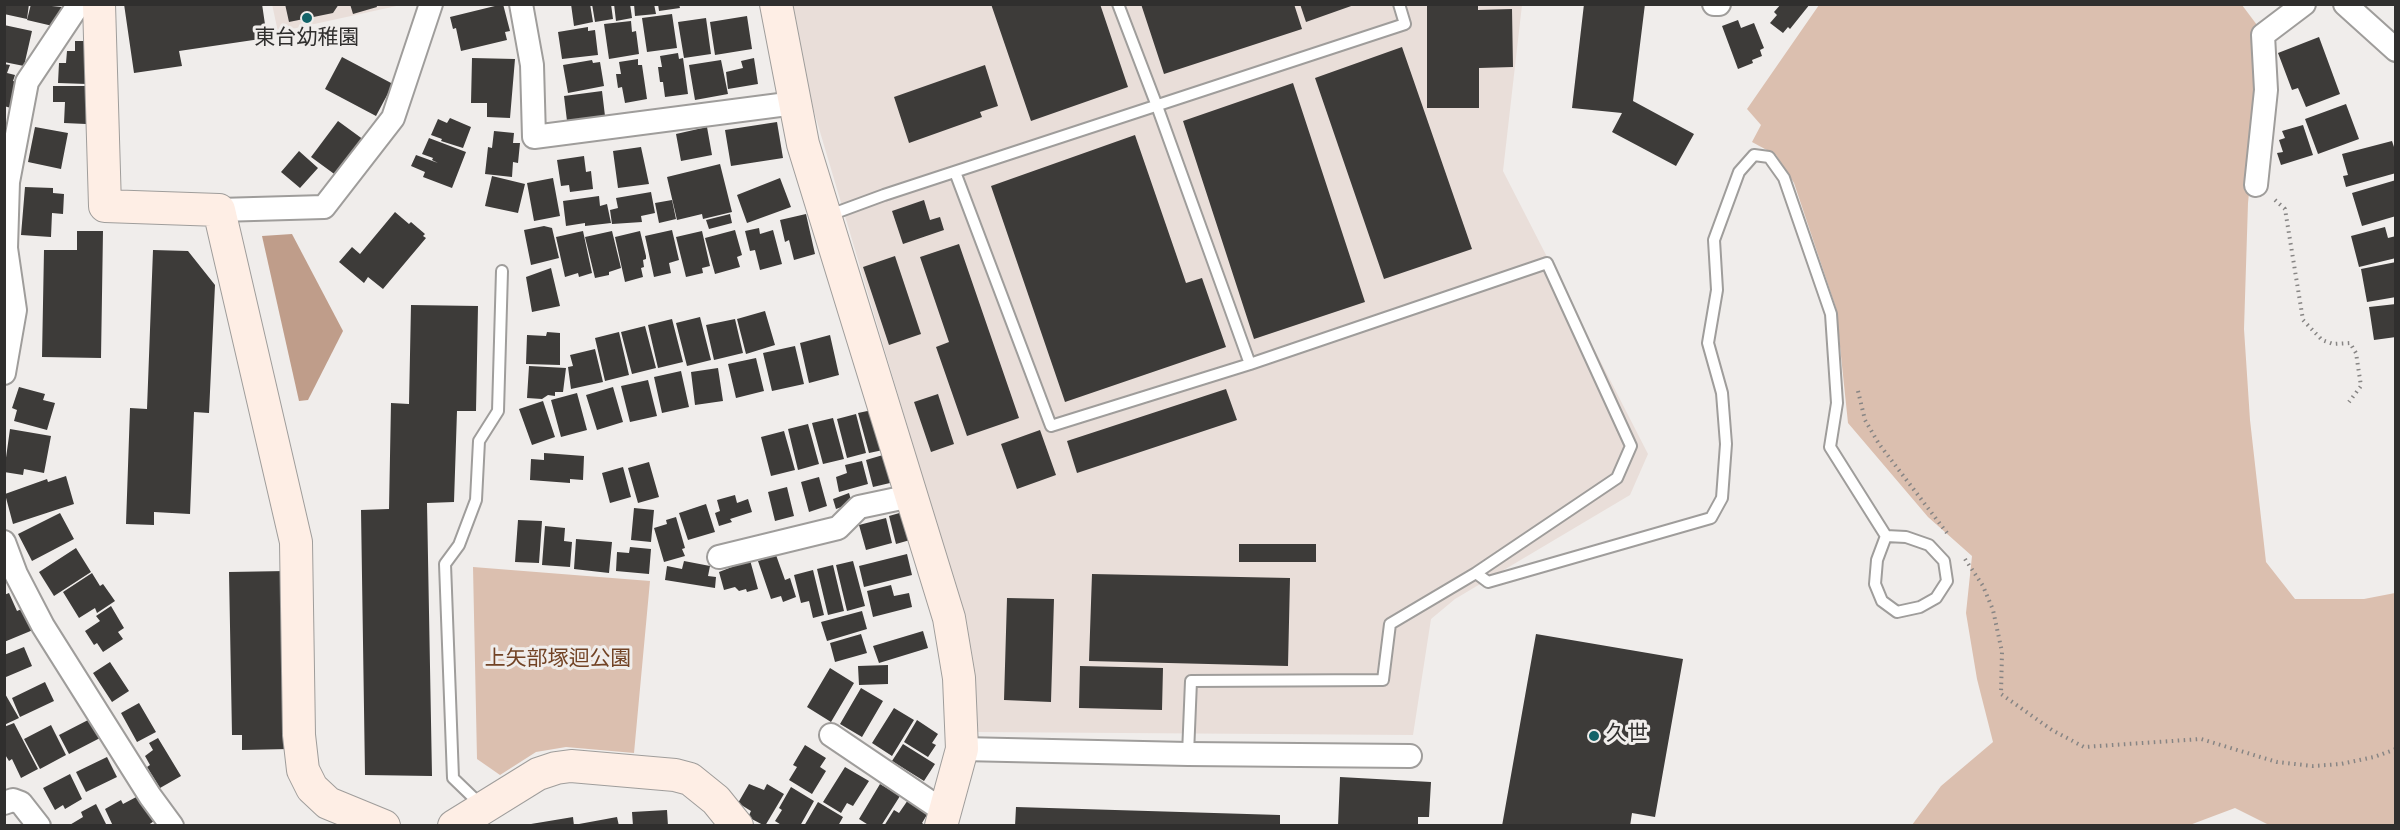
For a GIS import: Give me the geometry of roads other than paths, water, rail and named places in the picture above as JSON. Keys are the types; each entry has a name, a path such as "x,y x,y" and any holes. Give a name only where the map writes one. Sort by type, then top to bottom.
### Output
{"street":[{"path":"4,373 15,310 6,248 8,182 27,82 79,4"},
{"path":"99,4 105,206 219,210 324,207 393,118 431,4"},
{"path":"521,4 532,65 534,136 795,103"},
{"path":"776,4 803,144 950,618 959,678 962,749 943,819 831,735"},
{"path":"2256,185 2266,90 2263,35 2304,4"},
{"path":"2345,4 2396,50"},
{"path":"219,210 296,542 299,735 303,770 312,788 328,804 384,825"},
{"path":"718,557 838,528 859,507 911,496"},
{"path":"4,542 16,574 43,626 150,796 172,825"},
{"path":"962,749 1410,756"},
{"path":"454,825 538,774 571,766 675,775 690,779 716,800 737,825"},
{"path":"4,803 13,800 21,803 39,825"}],"lane":[{"path":"1118,4 1250,364"},
{"path":"825,217 1405,24 1399,4"},
{"path":"1476,573 1488,582 1711,518 1722,498 1726,444 1722,393 1708,343 1717,291 1714,240 1739,172 1754,155 1769,157 1784,178 1831,314 1837,403 1830,447 1886,536"},
{"path":"955,172 1051,426 1250,364 1547,263 1631,446 1617,478 1476,573 1390,624 1383,680 1191,681 1188,754"},
{"path":"483,807 453,778 445,564 459,545 476,500 479,441 498,411 502,271"},
{"path":"1886,536 1906,537 1929,545 1944,561 1947,581 1936,598 1920,607 1897,612 1882,601 1875,584 1877,560 1886,536"}],"place":[{"name":"東台幼稚園","path":"307,18"},
{"name":"久世","path":"1594,736"}],"park label":[{"name":"上矢部塚迴公園","path":"558,661"}]}
